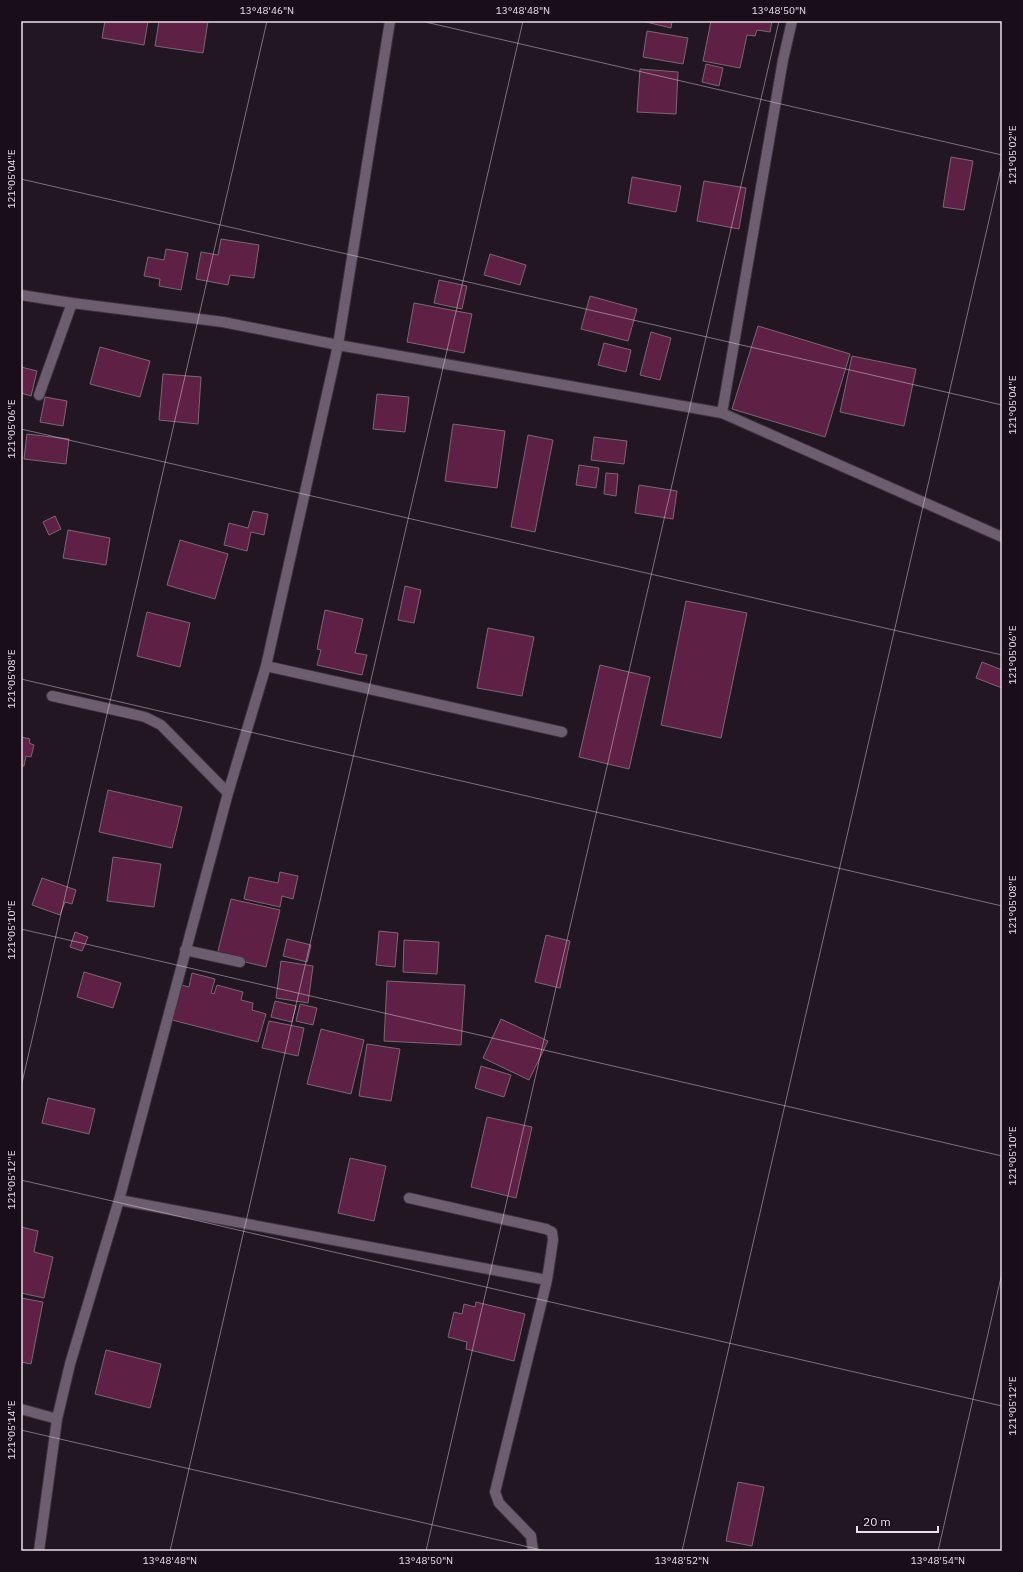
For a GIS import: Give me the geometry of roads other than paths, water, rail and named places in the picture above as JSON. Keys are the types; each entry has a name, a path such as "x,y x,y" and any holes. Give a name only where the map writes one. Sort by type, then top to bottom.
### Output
{"street":[{"path":"39,1551 57,1419 70,1364 119,1200 228,793 266,666 338,345 390,21"},
{"path":"722,413 783,60 792,21"},
{"path":"21,295 72,303 224,322 338,345 722,413 1002,537"},
{"path":"39,395 72,303"},
{"path":"266,666 562,732"},
{"path":"52,696 128,713 161,725 228,793"},
{"path":"185,950 240,962"},
{"path":"409,1198 546,1229 552,1232 553,1240 547,1280 495,1492 499,1503 531,1536 533,1551"},
{"path":"119,1200 547,1280"},
{"path":"21,1409 57,1419"}]}
